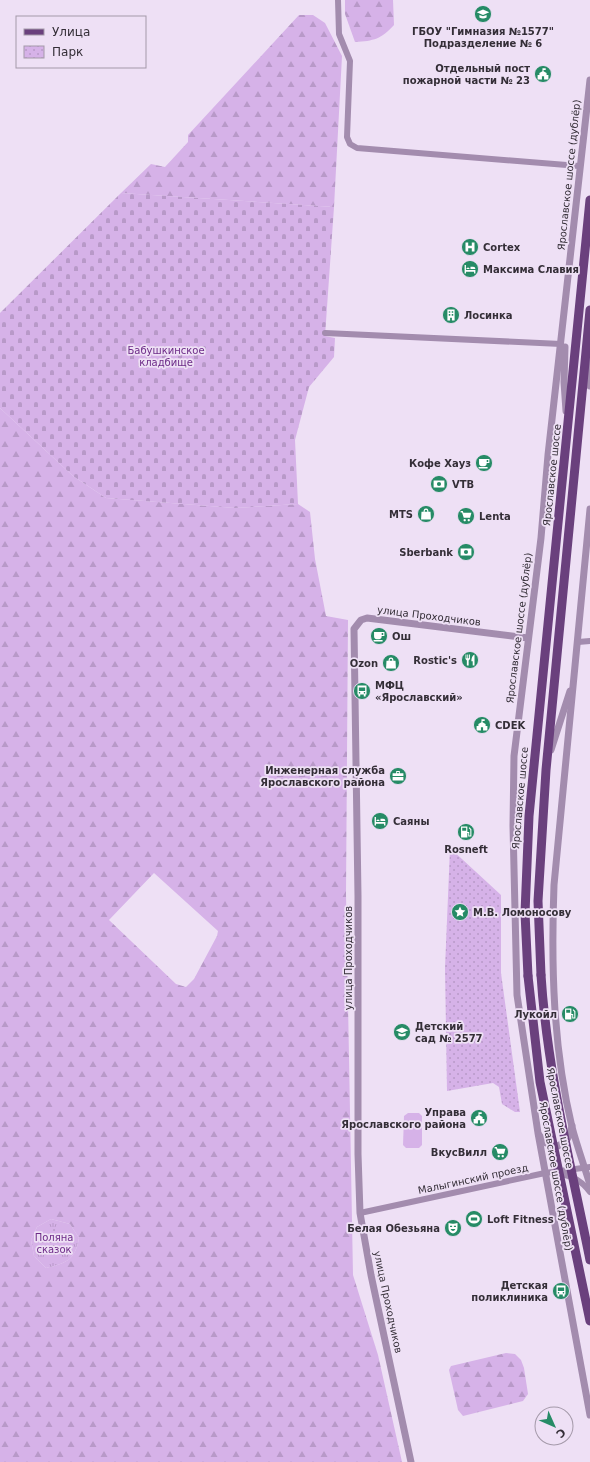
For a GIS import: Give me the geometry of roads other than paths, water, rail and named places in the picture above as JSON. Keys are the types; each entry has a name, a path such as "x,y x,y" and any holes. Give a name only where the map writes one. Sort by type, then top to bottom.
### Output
{"main road":[{"name":"Ярославское шоссе","path":"590,200 529,816 525,913 528,976 540,1082 590,1321"},
{"name":"Ярославское шоссе","path":"590,310 546,770 538,894 543,1008 553,1078 590,1260"}],"street":[{"path":"338,0 339,34 350,61 347,137 350,144 357,148 580,166"},
{"name":"Ярославское шоссе (дублёр)","path":"590,80 541,538 514,756 513,900 517,995 545,1174 590,1415"},
{"path":"563,325 565,345 564,382 568,426"},
{"path":"325,333 561,344"},
{"path":"587,344 590,386"},
{"path":"590,509 554,885 552,933 552,974 560,1054 572,1126 587,1167 590,1185"},
{"name":"улица Проходчиков","path":"411,1462 371,1275 360,1213 358,1154 358,896 354,629 362,620 367,618 528,638"},
{"path":"578,642 590,641"},
{"path":"546,770 556,730 574,681"},
{"path":"538,1133 546,1143 558,1146 564,1143 568,1138 572,1126"},
{"name":"Малыгинский проезд","path":"360,1213 554,1172 587,1167"},
{"path":"554,1172 571,1176 583,1184 590,1192"}],"place":[{"name":"ГБОУ \"Гимназия №1577\" Подразделение № 6","path":"483,14"},
{"name":"Отдельный пост пожарной части № 23","path":"543,74"},
{"name":"Cortex","path":"470,247"},
{"name":"Максима Славия","path":"470,269"},
{"name":"Лосинка","path":"451,315"},
{"name":"Кофе Хауз","path":"484,463"},
{"name":"VTB","path":"439,484"},
{"name":"MTS","path":"426,514"},
{"name":"Lenta","path":"466,516"},
{"name":"Sberbank","path":"466,552"},
{"name":"Ош","path":"379,636"},
{"name":"Rostic's","path":"470,660"},
{"name":"Ozon","path":"391,663"},
{"name":"МФЦ «Ярославский»","path":"362,691"},
{"name":"CDEK","path":"482,725"},
{"name":"Инженерная служба Ярославского района","path":"398,776"},
{"name":"Саяны","path":"380,821"},
{"name":"Rosneft","path":"466,832"},
{"name":"М.В. Ломоносову","path":"460,912"},
{"name":"Лукойл","path":"570,1014"},
{"name":"Детский сад № 2577","path":"402,1032"},
{"name":"Управа Ярославского района","path":"479,1118"},
{"name":"ВкусВилл","path":"500,1152"},
{"name":"Loft Fitness","path":"474,1219"},
{"name":"Белая Обезьяна","path":"453,1228"},
{"name":"Детская поликлиника","path":"561,1291"}],"park label":[{"name":"Бабушкинское кладбище","path":"166,356"},
{"name":"Поляна сказок","path":"54,1242"}]}
